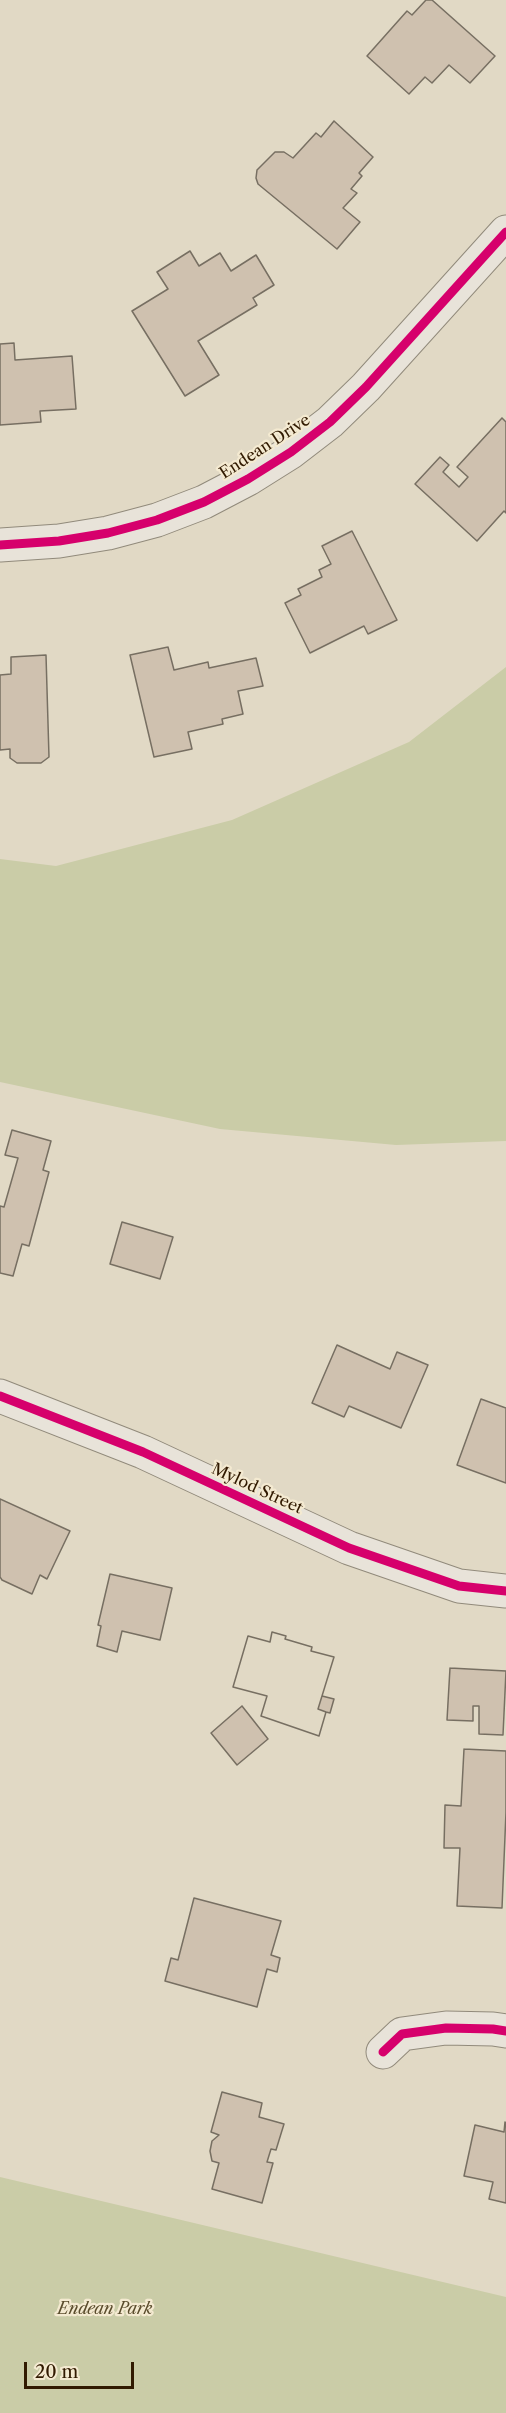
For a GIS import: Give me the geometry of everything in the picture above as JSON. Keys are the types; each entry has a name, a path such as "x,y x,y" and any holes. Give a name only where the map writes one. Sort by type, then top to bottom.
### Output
{"street":[{"name":"Endean Drive","path":"0,545 59,542 108,533 157,520 204,502 291,453 330,422 366,387 506,232"},
{"name":"Mylod Street","path":"0,1396 143,1452 349,1548 459,1586 506,1591"},
{"path":"383,2052 402,2034 446,2028 506,2031"}],"green space":[{"path":"506,667 506,1141 396,1145 220,1129 0,1082 0,859 56,866 232,820 409,742"},
{"name":"Endean Park","path":"0,2177 506,2297 506,2413 0,2413"}],"building":[{"path":"426,0 432,0 495,56 470,83 449,65 432,83 425,77 409,94 367,56 407,11 412,15"},
{"path":"334,121 373,157 359,173 362,176 351,189 357,193 343,208 360,222 337,249 258,184 256,178 257,170 275,152 284,152 293,158 316,133 321,137"},
{"path":"190,251 199,266 220,253 231,271 256,255 274,285 253,298 257,305 198,341 219,375 185,396 132,311 168,289 157,272"},
{"path":"14,343 15,360 72,356 76,409 40,411 41,422 0,425 0,344"},
{"path":"502,418 506,422 506,513 504,511 477,541 415,484 440,457 449,465 443,472 459,487 468,477 457,467"},
{"path":"352,531 397,620 368,634 364,626 310,653 285,603 301,595 298,589 322,577 319,570 331,564 322,546"},
{"path":"168,647 174,670 208,662 209,668 256,658 263,686 238,691 243,714 222,719 223,724 188,732 192,749 154,757 130,655"},
{"path":"46,655 49,757 41,763 17,763 10,758 10,749 0,750 0,675 11,674 11,657"},
{"path":"12,1130 51,1141 43,1170 49,1172 29,1246 22,1244 13,1276 0,1273 0,1206 4,1207 18,1158 5,1155"},
{"path":"122,1222 173,1237 160,1279 110,1264"},
{"path":"337,1345 390,1369 397,1352 428,1365 401,1428 349,1406 344,1417 312,1403"},
{"path":"481,1399 506,1408 506,1483 457,1465"},
{"path":"0,1499 70,1531 47,1579 40,1575 32,1594 0,1577"},
{"path":"110,1574 172,1588 160,1640 122,1631 117,1652 97,1646 101,1626 98,1625"},
{"path":"272,1632 286,1636 285,1639 312,1647 311,1651 334,1657 318,1709 326,1712 319,1736 261,1716 267,1696 233,1687 248,1636 270,1642"},
{"path":"272,1632 286,1636 285,1639 312,1647 311,1651 334,1657 322,1696 334,1699 330,1713 326,1712 319,1736 261,1716 267,1696 233,1687 248,1636 270,1642"},
{"path":"450,1668 506,1671 503,1735 479,1734 479,1706 473,1706 473,1721 447,1720"},
{"path":"242,1706 268,1739 237,1765 211,1733"},
{"path":"464,1749 506,1751 502,1908 457,1906 460,1848 444,1848 445,1805 461,1806"},
{"path":"194,1898 281,1921 271,1955 280,1958 277,1972 267,1969 257,2007 165,1981 171,1958 178,1960"},
{"path":"222,2092 262,2103 259,2117 284,2124 276,2150 271,2149 267,2162 273,2163 262,2203 212,2189 219,2163 212,2161 210,2151 212,2141 219,2135 211,2132"},
{"path":"505,2122 506,2203 489,2199 493,2182 464,2176 475,2125 504,2132"}],"cycle path":[{"path":"0,545 59,541 108,533 157,520 204,502 248,479 291,452 330,422 366,387 506,232"},
{"path":"0,1396 143,1452 349,1548 459,1586 506,1591"},
{"path":"383,2052 402,2034 446,2028 506,2031"}]}
